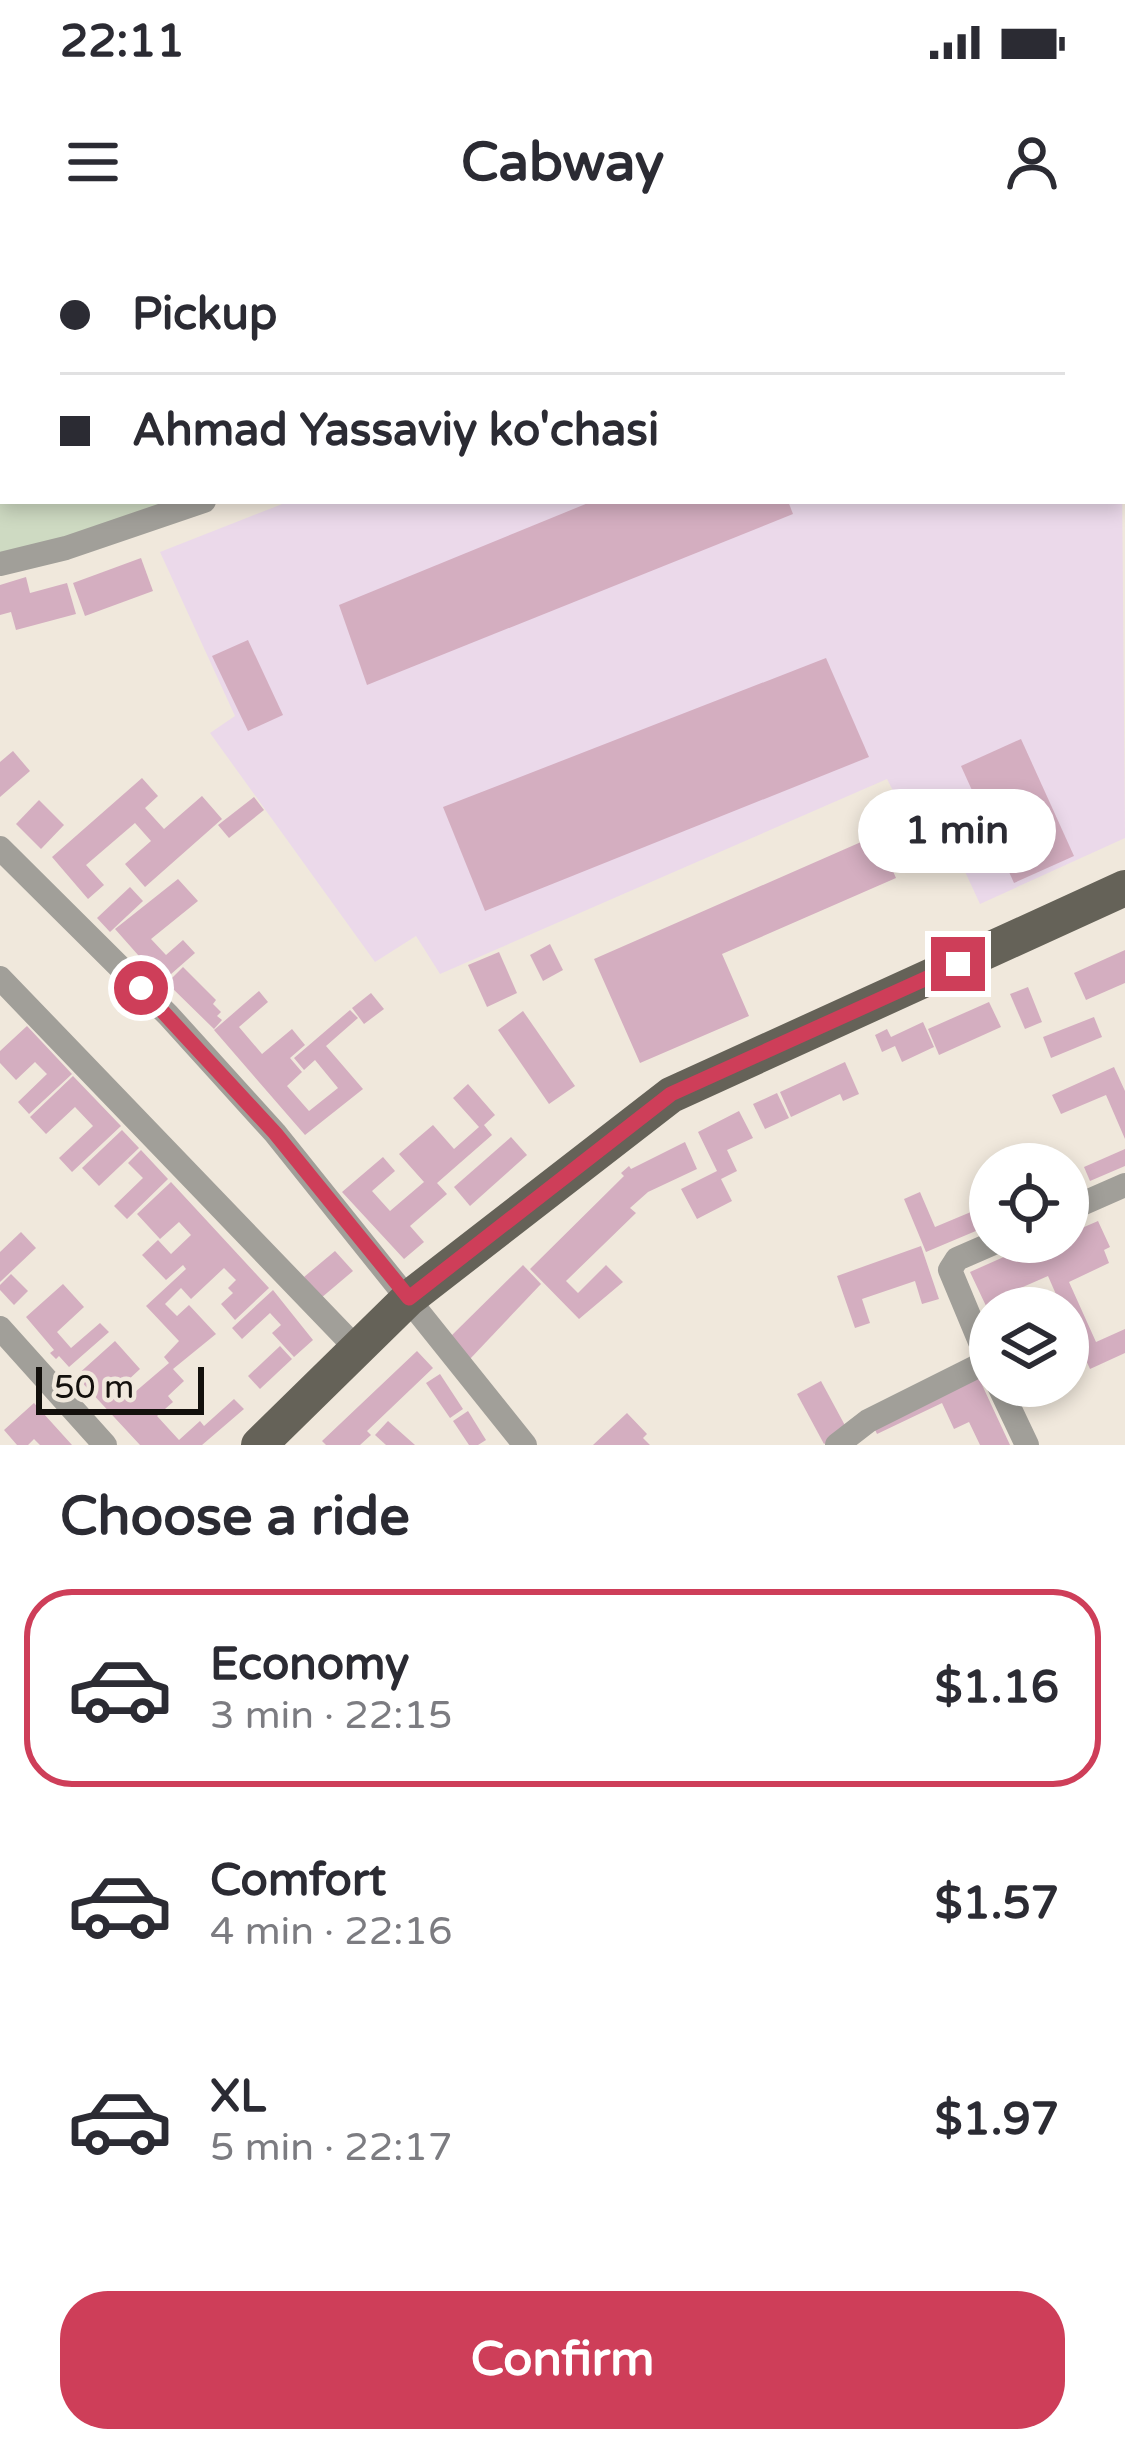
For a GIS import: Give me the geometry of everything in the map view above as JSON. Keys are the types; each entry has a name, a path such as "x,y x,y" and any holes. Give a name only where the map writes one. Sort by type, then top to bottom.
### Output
{"main road":[{"path":"260,1445 409,1298 671,1094 1125,888"}],"street":[{"path":"0,564 66,548 195,504"},
{"path":"0,848 168,1015 275,1133 525,1445"},
{"path":"0,978 357,1349"},
{"path":"1089,1201 1125,1185"},
{"path":"969,1254 957,1259 950,1270 969,1316"},
{"path":"0,1328 105,1445"},
{"path":"837,1445 868,1421 969,1373"},
{"path":"1010,1407 1027,1445"}],"shaded area":[{"path":"282,504 1122,504 1125,838 980,904 955,850 914,867 891,809 900,804 887,779 440,974 416,936 375,962 210,733 235,716 160,552"}],"green space":[{"path":"0,504 173,504 145,515 0,554"}],"building":[{"path":"586,504 789,504 793,514 367,685 339,605"},
{"path":"141,558 153,591 85,616 73,583"},
{"path":"26,577 30,593 67,583 76,614 16,630 11,612 0,615 0,585"},
{"path":"248,640 283,715 248,731 212,656"},
{"path":"826,658 869,757 485,911 443,807"},
{"path":"1021,739 1074,856 1014,883 961,766"},
{"path":"13,751 30,771 0,797 0,762"},
{"path":"142,778 158,796 145,808 164,829 202,796 222,819 145,887 125,864 151,841 135,823 86,865 104,885 88,899 52,857"},
{"path":"254,797 264,810 229,838 218,825"},
{"path":"39,800 64,825 41,849 16,824"},
{"path":"877,835 896,878 722,954 749,1016 640,1063 594,959"},
{"path":"178,879 198,901 151,939 166,955 183,940 195,953 162,982 115,929"},
{"path":"130,887 143,901 110,932 97,918"},
{"path":"550,944 563,970 543,981 530,955"},
{"path":"1125,950 1125,983 1086,1000 1074,973"},
{"path":"499,952 517,993 487,1007 468,965"},
{"path":"183,967 216,1000 213,1004 222,1020 214,1029 167,983"},
{"path":"1028,987 1042,1022 1025,1029 1010,994"},
{"path":"259,991 268,1002 239,1027 262,1054 292,1029 305,1045 290,1058 302,1072 287,1086 309,1111 338,1088 315,1060 304,1070 294,1058 350,1010 358,1018 326,1046 363,1089 305,1135 214,1030"},
{"path":"371,993 384,1009 364,1024 352,1008"},
{"path":"989,1002 1001,1027 939,1055 928,1029"},
{"path":"523,1011 575,1086 549,1104 498,1030"},
{"path":"1094,1017 1102,1037 1051,1058 1043,1037"},
{"path":"923,1022 934,1047 902,1062 895,1046 882,1052 875,1035 887,1029 891,1037"},
{"path":"27,1026 72,1074 29,1114 18,1102 47,1074 35,1062 16,1080 0,1063 0,1051"},
{"path":"845,1062 859,1094 843,1101 840,1094 791,1117 780,1092"},
{"path":"1114,1067 1125,1091 1125,1139 1106,1095 1061,1114 1052,1095"},
{"path":"73,1076 121,1126 72,1172 59,1158 93,1126 75,1107 46,1134 30,1117"},
{"path":"468,1084 495,1115 484,1125 492,1135 437,1183 447,1194 410,1226 424,1242 404,1259 342,1192 383,1157 395,1171 372,1191 390,1211 424,1182 399,1154 433,1125 454,1149 479,1127 453,1098"},
{"path":"777,1093 789,1118 765,1129 753,1104"},
{"path":"739,1111 753,1138 727,1150 737,1171 721,1179 732,1201 697,1219 681,1189 717,1171 698,1132"},
{"path":"122,1130 139,1148 99,1186 82,1168"},
{"path":"511,1137 527,1155 470,1206 454,1187"},
{"path":"685,1142 697,1169 648,1192 630,1208 636,1213 566,1281 578,1293 606,1265 623,1282 579,1319 530,1269 629,1166"},
{"path":"1125,1149 1125,1166 1090,1181 1089,1165"},
{"path":"141,1150 168,1179 127,1219 114,1206 143,1178 128,1163"},
{"path":"171,1182 269,1288 235,1320 221,1304 233,1293 228,1288 236,1280 224,1268 191,1299 181,1288 165,1304 177,1316 189,1305 216,1334 173,1369 184,1381 168,1396 173,1402 157,1416 179,1440 200,1421 204,1426 234,1399 244,1409 202,1445 140,1445 76,1376 115,1341 140,1369 126,1382 135,1392 169,1363 164,1357 179,1341 146,1306 186,1269 183,1265 166,1280 142,1255 158,1240 171,1254 191,1235 179,1222 160,1239 137,1214"},
{"path":"920,1192 935,1227 969,1213 969,1234 926,1252 904,1199"},
{"path":"1098,1221 1110,1247 1104,1250 1109,1263 1069,1282 1071,1287 1053,1287 1048,1276 1023,1287 977,1287 970,1272 990,1263 1089,1263 1089,1225"},
{"path":"21,1232 36,1248 0,1282 0,1252"},
{"path":"921,1246 939,1299 922,1304 915,1281 862,1299 870,1323 855,1328 837,1276"},
{"path":"335,1251 353,1271 321,1298 304,1277"},
{"path":"523,1265 541,1284 470,1359 449,1338"},
{"path":"11,1274 28,1291 14,1305 0,1290"},
{"path":"63,1284 84,1307 57,1332 71,1348 100,1323 109,1332 69,1367 50,1353 54,1350 26,1317"},
{"path":"273,1290 313,1340 294,1357 272,1333 281,1325 270,1313 242,1339 232,1328"},
{"path":"1089,1326 1096,1342 1125,1329 1125,1353 1090,1369"},
{"path":"280,1346 292,1359 260,1389 248,1376"},
{"path":"417,1351 433,1368 367,1431 371,1435 360,1445 322,1441"},
{"path":"440,1374 463,1409 450,1418 426,1383"},
{"path":"969,1378 969,1407 992,1407 1010,1445 980,1445 969,1422 954,1429 942,1403 877,1434 872,1423"},
{"path":"821,1381 848,1431 824,1444 797,1394"},
{"path":"34,1403 72,1445 40,1445 34,1439 28,1445 17,1445 4,1430"},
{"path":"468,1411 486,1440 478,1445 469,1445 453,1421"},
{"path":"627,1413 647,1434 643,1438 650,1445 593,1445"},
{"path":"388,1421 415,1445 386,1445 375,1435"}],"route":[{"path":"141,988 275,1133 409,1298 671,1094 958,964"}]}
